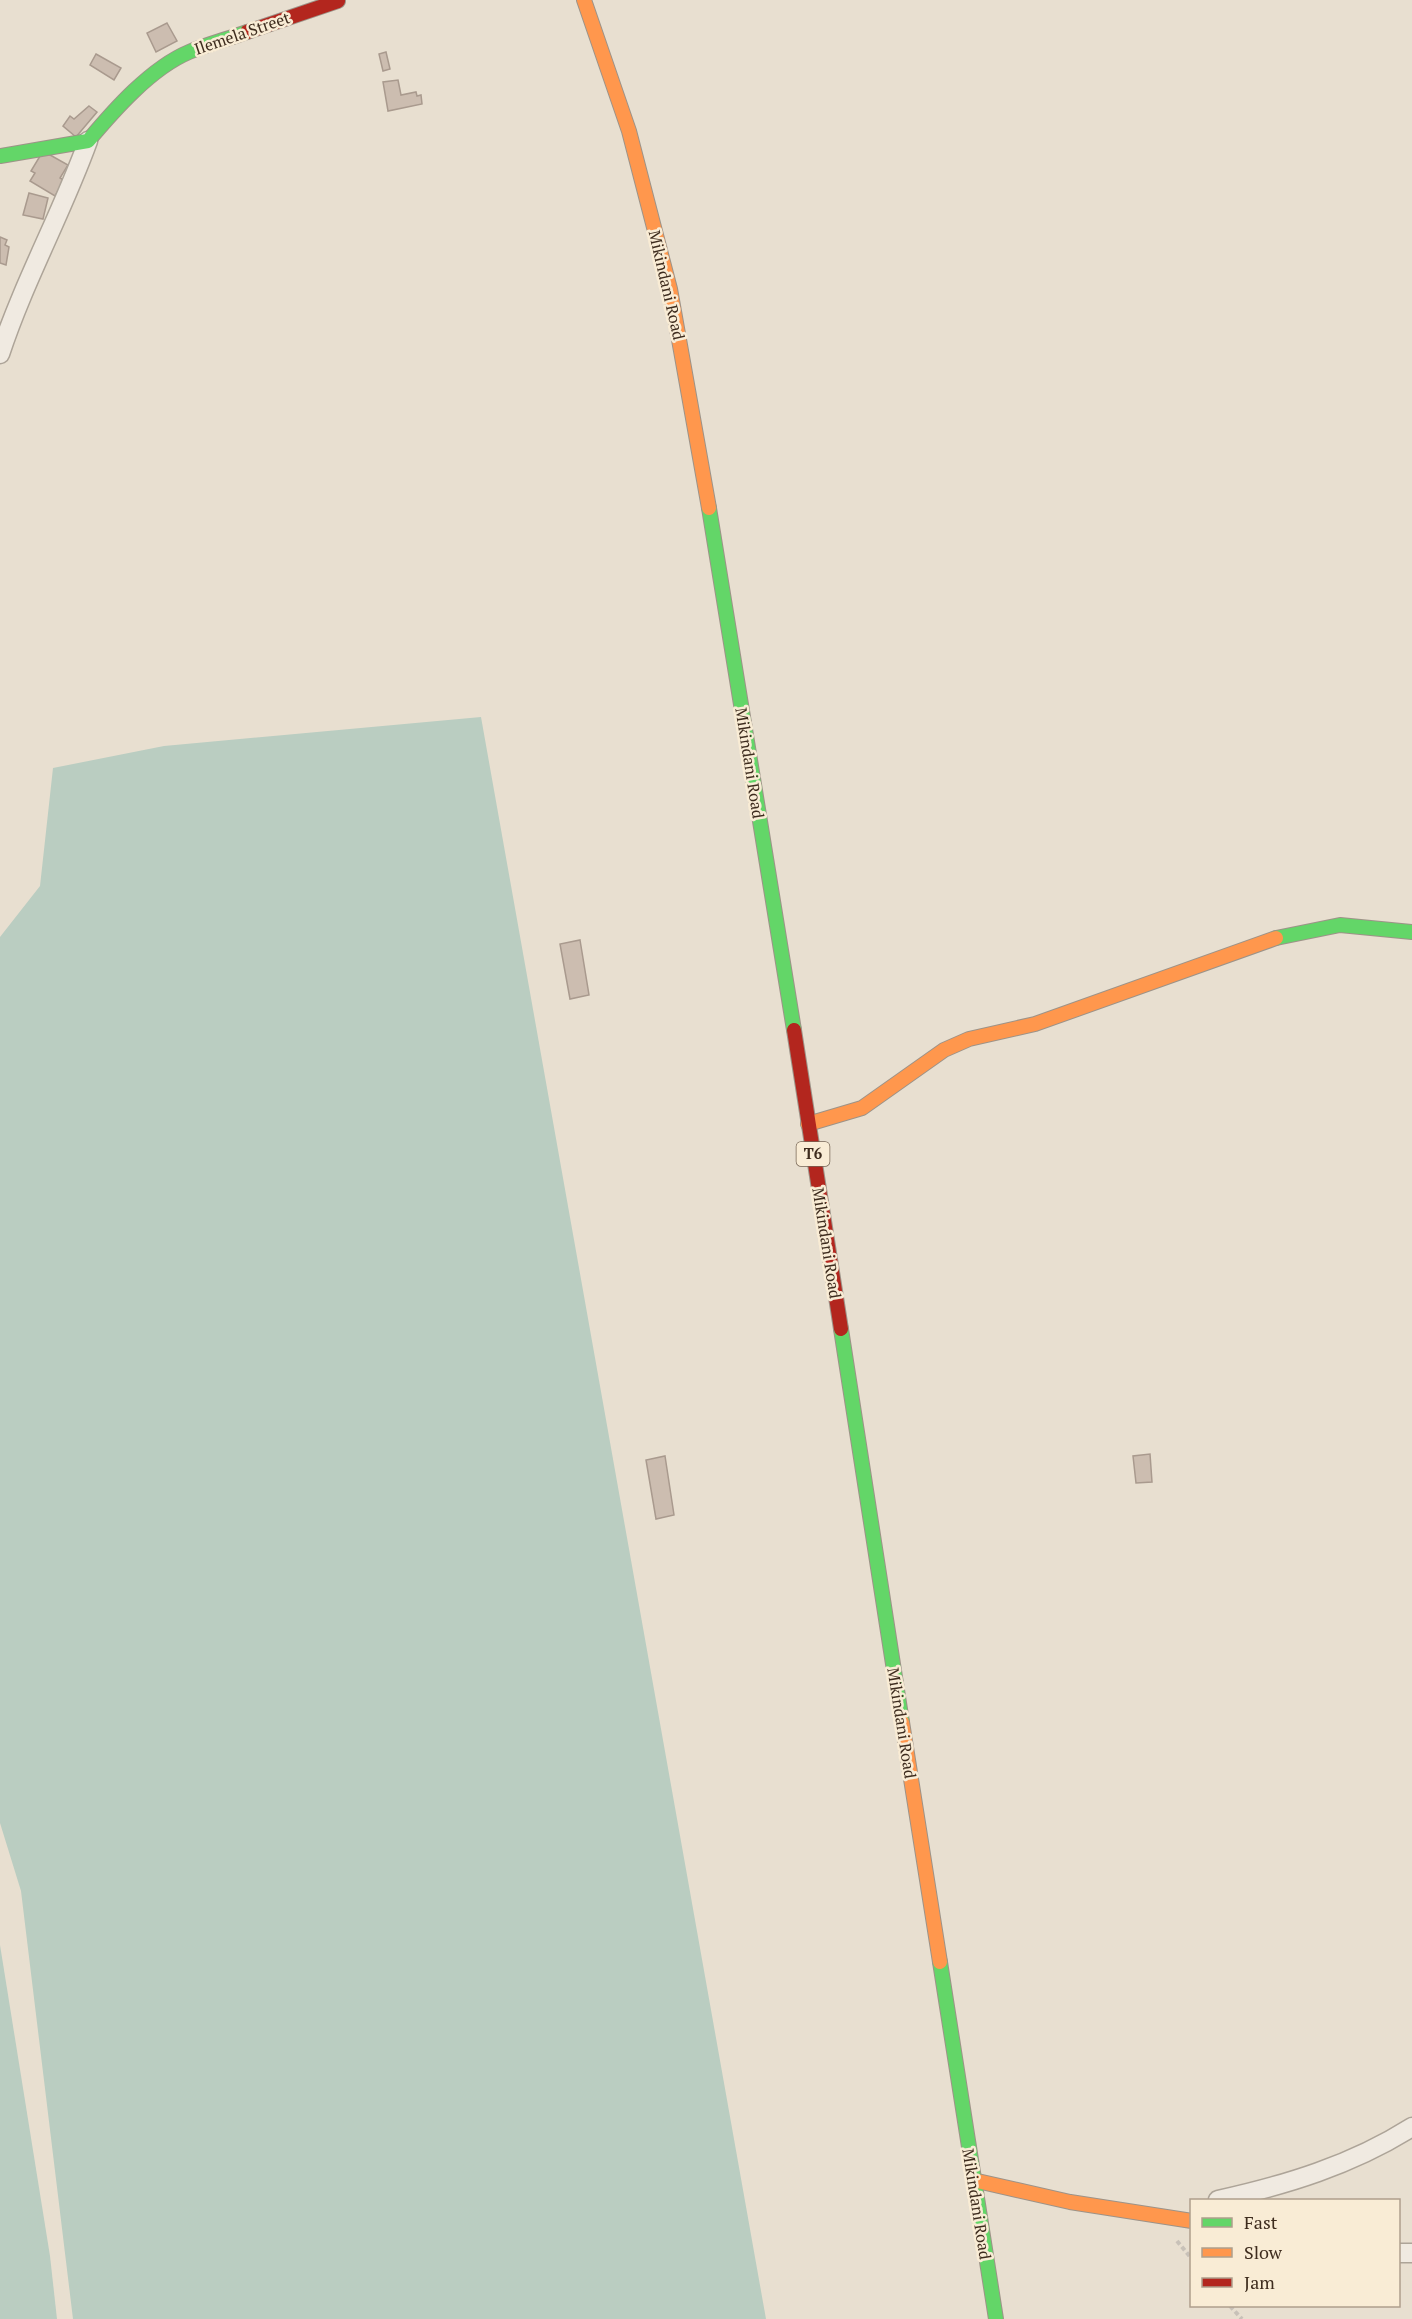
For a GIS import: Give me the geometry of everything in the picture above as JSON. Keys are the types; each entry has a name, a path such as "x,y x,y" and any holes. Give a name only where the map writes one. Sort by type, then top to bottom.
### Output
{"main road":[{"name":"Mikindani Road","path":"584,0 629,131 670,289 694,414 996,2319"},
{"name":"Ilemela Street","path":"88,141 115,110 149,78 187,53 338,1"},
{"path":"0,156 88,141"},
{"path":"808,1124 862,1108 944,1050 969,1039 1035,1024 1228,953 1289,934 1340,925 1412,932"},
{"path":"973,2180 1070,2202 1190,2221"}],"street":[{"path":"0,354 12,319 54,227 88,141"},
{"path":"1222,2199 1275,2187 1337,2166 1376,2149 1412,2127"},
{"path":"1155,2215 1190,2206"}],"path":[{"path":"1231,2307 1242,2319"}],"shaded area":[{"path":"481,717 766,2319 73,2319 21,1891 0,1823 0,937 40,886 53,768 164,746"},
{"path":"0,1945 50,2256 57,2319 0,2319"}],"building":[{"path":"167,23 177,41 156,52 147,33"},
{"path":"386,52 390,69 383,71 379,54"},
{"path":"96,54 121,68 114,80 90,65"},
{"path":"398,80 401,95 416,92 417,96 421,95 422,104 388,111 383,82"},
{"path":"89,106 97,112 76,137 63,126 70,116 74,119"},
{"path":"43,151 68,165 60,178 67,182 61,193 58,191 55,196 30,181 35,173 31,171"},
{"path":"29,193 48,198 43,219 23,215"},
{"path":"0,237 7,240 5,245 9,247 6,265 0,263"},
{"path":"580,940 589,995 570,999 560,944"},
{"path":"1150,1454 1152,1482 1136,1483 1133,1456"},
{"path":"665,1456 674,1515 656,1519 646,1460"}],"traffic: fast":[{"path":"0,156 88,141 121,103 161,68 203,46 247,32"},
{"path":"709,508 794,1030"},
{"path":"1276,938 1340,925 1412,932"},
{"path":"841,1329 902,1722"},
{"path":"940,1962 996,2319"}],"traffic: slow":[{"path":"584,0 629,131 670,289 709,508"},
{"path":"808,1124 862,1108 944,1050 969,1039 1035,1024 1276,938"},
{"path":"902,1722 940,1962"},
{"path":"973,2180 1070,2202 1190,2221"}],"traffic: jam":[{"path":"247,32 338,1"},
{"path":"794,1030 841,1329"}]}
